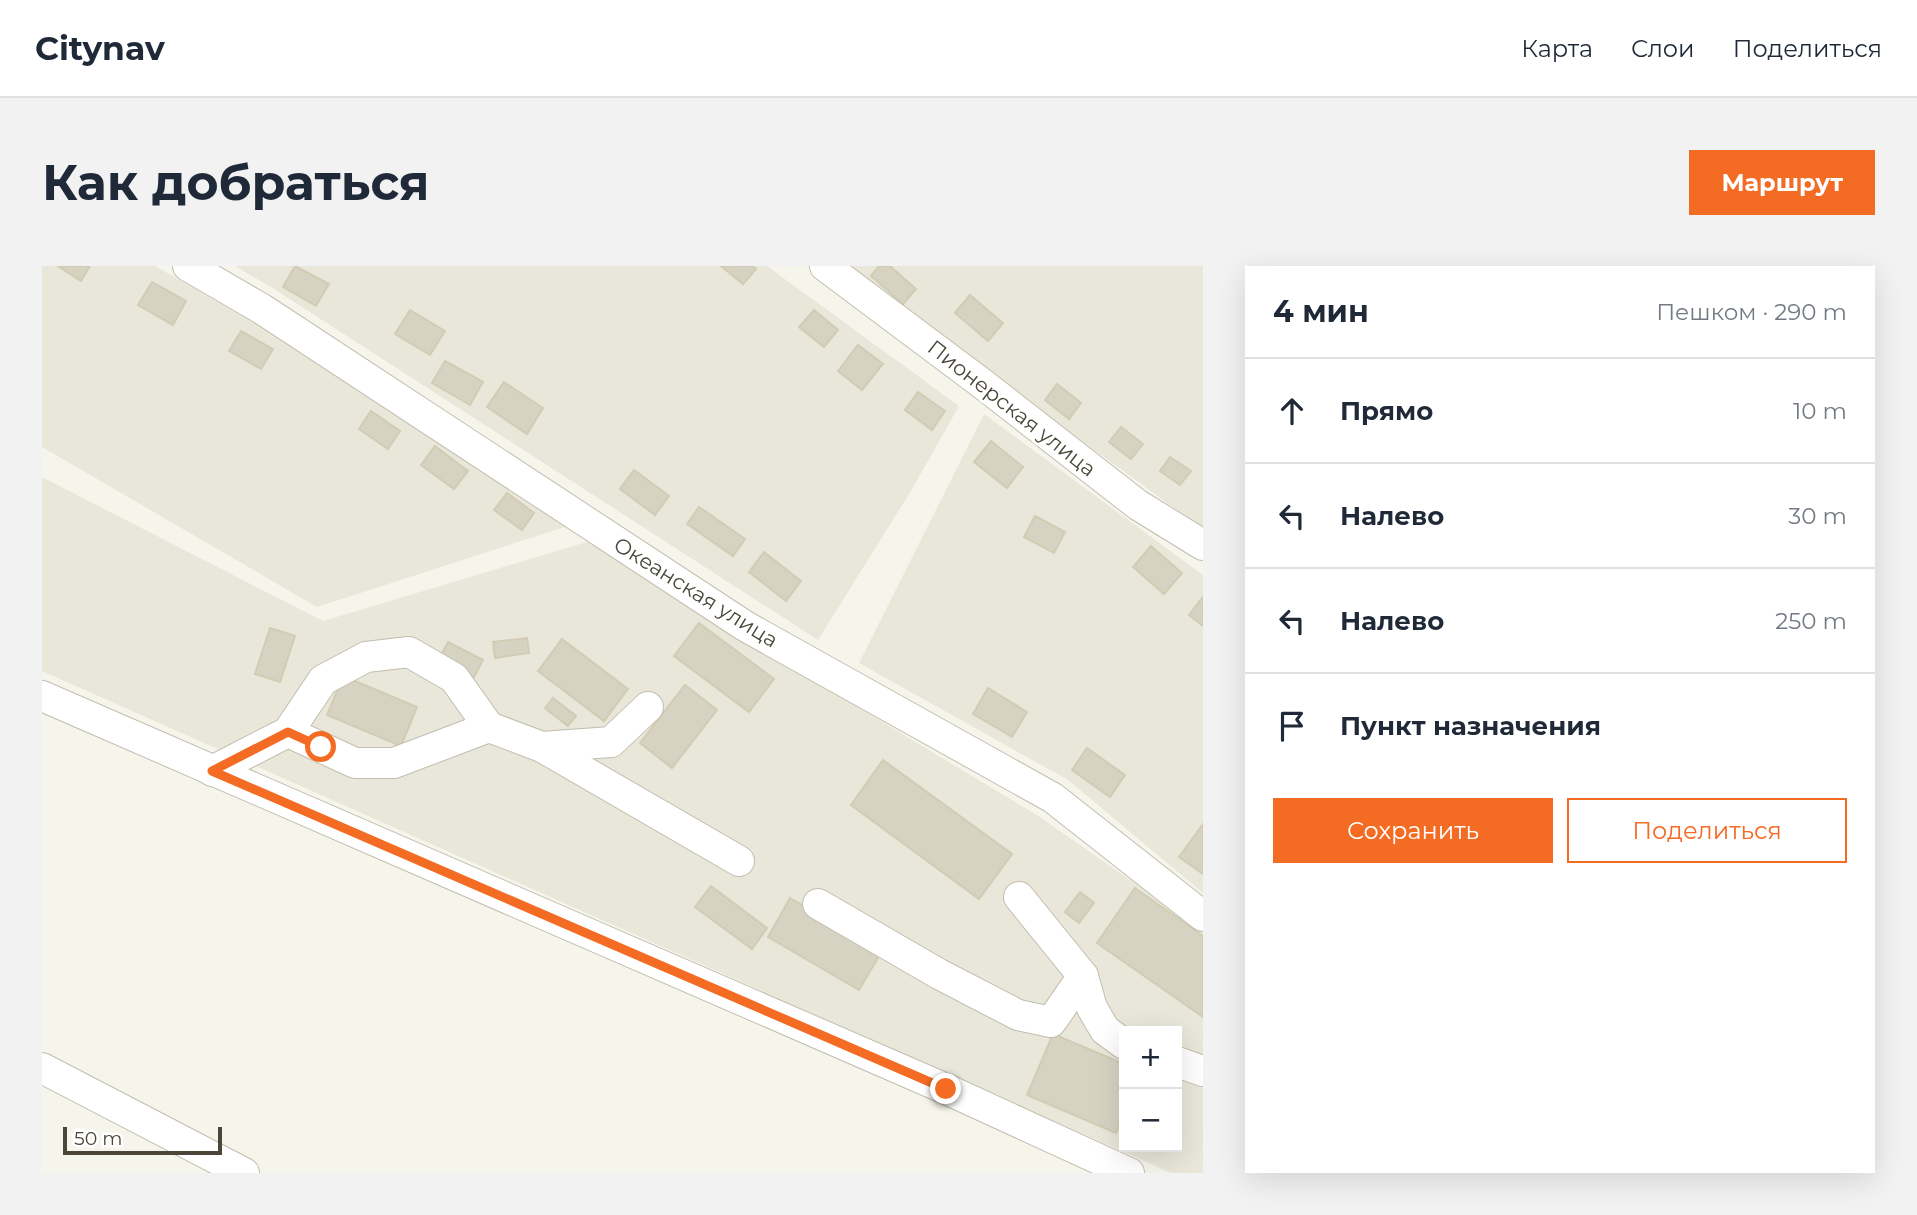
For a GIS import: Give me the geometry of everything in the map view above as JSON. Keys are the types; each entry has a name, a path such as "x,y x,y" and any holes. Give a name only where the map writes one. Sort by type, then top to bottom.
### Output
{"street":[{"name":"Океанская улица","path":"188,266 262,309 745,626 1053,797 1203,916"},
{"name":"Пионерская улица","path":"825,266 974,377 1138,505 1203,545"},
{"path":"212,771 288,732 323,680 366,657 409,652 454,678 489,727 542,747 739,861"},
{"path":"42,696 946,1089 1129,1173"},
{"path":"542,747 611,742 648,707"},
{"path":"288,732 355,762 394,763 489,727"},
{"path":"1019,897 1083,976 1092,1008 1105,1030 1119,1040"},
{"path":"818,904 939,974 1018,1015 1051,1022 1083,976"},
{"path":"1182,1064 1203,1071"},
{"path":"42,1068 244,1173"}],"shaded area":[{"path":"42,266 155,266 267,330 574,524 317,607 42,447"},
{"path":"235,266 767,266 959,406 911,491 818,640"},
{"path":"841,266 1203,266 1203,529"},
{"path":"984,414 1203,575 1203,893 1068,780 859,663"},
{"path":"42,477 323,621 590,541 705,615 1040,817 1203,931 1203,1173 1171,1173 1124,1152 1182,1152 1182,1026 1119,1026 1119,1150 42,671"}],"building":[{"path":"58,266 90,266 81,281"},
{"path":"295,266 329,284 316,306 283,287"},
{"path":"721,266 753,266 756,269 743,284"},
{"path":"879,266 890,266 916,289 903,304 871,276"},
{"path":"152,282 186,301 173,325 138,305"},
{"path":"970,295 1003,323 988,341 955,313"},
{"path":"410,310 445,331 430,355 395,334"},
{"path":"814,310 838,330 824,347 799,327"},
{"path":"241,331 273,349 261,369 229,351"},
{"path":"858,345 883,364 862,390 838,371"},
{"path":"445,361 483,382 470,405 432,383"},
{"path":"504,382 543,408 527,434 487,407"},
{"path":"1057,384 1081,403 1069,419 1045,400"},
{"path":"918,392 945,411 932,430 905,410"},
{"path":"371,411 400,431 388,449 359,429"},
{"path":"1121,427 1143,444 1131,459 1109,442"},
{"path":"991,441 1023,467 1007,488 974,462"},
{"path":"435,446 468,471 454,489 421,465"},
{"path":"1170,457 1191,471 1180,485 1160,471"},
{"path":"634,470 669,496 655,515 620,489"},
{"path":"507,493 534,513 522,530 494,510"},
{"path":"699,507 745,539 733,556 687,524"},
{"path":"1035,516 1065,532 1054,553 1024,537"},
{"path":"1151,546 1182,573 1164,594 1133,567"},
{"path":"764,552 801,581 786,601 749,572"},
{"path":"1203,597 1203,626 1189,615"},
{"path":"699,623 774,679 749,712 674,656"},
{"path":"270,628 295,636 280,682 255,674"},
{"path":"527,638 529,653 495,658 493,642"},
{"path":"562,639 628,689 604,721 538,671"},
{"path":"448,642 483,660 473,679 438,661"},
{"path":"343,676 417,707 401,746 327,715"},
{"path":"685,685 717,710 672,768 640,743"},
{"path":"988,688 1027,712 1012,737 973,714"},
{"path":"553,698 576,716 568,726 545,708"},
{"path":"1087,748 1125,775 1110,797 1072,770"},
{"path":"883,760 1012,854 979,899 851,805"},
{"path":"1203,824 1203,874 1179,857"},
{"path":"711,886 767,928 752,949 695,907"},
{"path":"1135,888 1203,936 1203,1017 1097,943"},
{"path":"1080,892 1094,903 1079,923 1065,912"},
{"path":"790,898 882,951 859,990 768,937"},
{"path":"1053,1034 1119,1062 1119,1126 1116,1133 1027,1095"}],"route":[{"path":"321,747 288,732 212,771 946,1089"}]}
